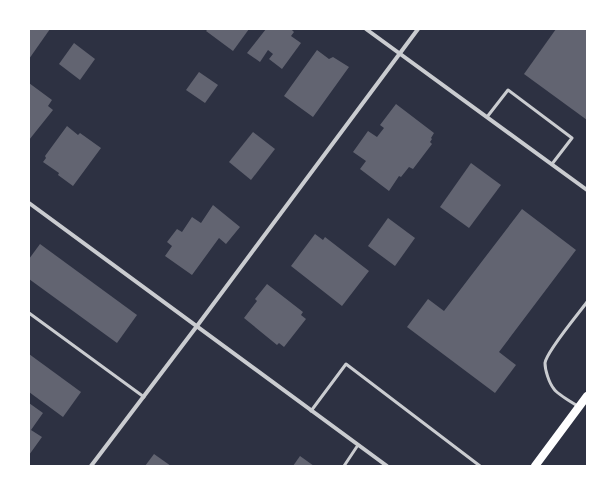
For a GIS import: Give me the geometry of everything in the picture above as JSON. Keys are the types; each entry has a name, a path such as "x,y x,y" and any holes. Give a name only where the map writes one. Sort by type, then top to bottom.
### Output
{"main road":[{"path":"535,466 587,396"}],"street":[{"path":"366,29 587,190"},
{"path":"91,466 418,29"},
{"path":"29,203 387,466"}],"lane":[{"path":"487,117 508,90 572,138 552,164"},
{"path":"579,407 554,389 546,374 545,364 546,358 587,302"},
{"path":"29,313 144,397"},
{"path":"311,410 346,364 480,466"},
{"path":"344,466 358,445"}],"building":[{"path":"29,29 50,29 29,59"},
{"path":"208,29 249,29 233,51 206,31"},
{"path":"266,29 291,29 294,32 291,36 301,43 282,69 269,59 273,54 268,50 260,62 247,53"},
{"path":"556,29 587,29 587,120 524,74"},
{"path":"74,43 95,59 80,80 59,64"},
{"path":"317,50 329,59 333,57 349,67 313,117 284,96"},
{"path":"199,72 218,85 205,103 186,90"},
{"path":"29,83 52,100 48,106 53,110 29,140"},
{"path":"396,104 434,133 430,142 432,144 413,169 409,167 401,177 399,176 389,191 360,169 366,161 353,152 368,131 377,137 384,128 380,125"},
{"path":"67,126 78,135 80,133 101,148 73,186 58,175 59,173 43,162 46,158 45,156"},
{"path":"253,132 275,149 251,180 229,162"},
{"path":"471,163 501,185 469,228 440,207"},
{"path":"213,205 240,227 226,244 219,238 192,275 165,256 172,246 167,242 177,229 182,232 192,217 201,223"},
{"path":"522,209 576,250 499,352 516,365 495,393 407,327 428,299 444,311"},
{"path":"388,218 415,238 395,266 368,246"},
{"path":"315,234 323,240 325,237 369,271 342,306 291,266"},
{"path":"40,244 137,315 117,343 29,279 29,259"},
{"path":"267,284 303,312 301,315 306,319 284,347 279,343 277,345 244,318 257,301 255,299"},
{"path":"29,354 81,392 63,417 29,392"},
{"path":"29,403 43,413 31,430 42,437 29,455"},
{"path":"154,454 171,466 145,466"},
{"path":"300,456 314,466 293,466"}]}
